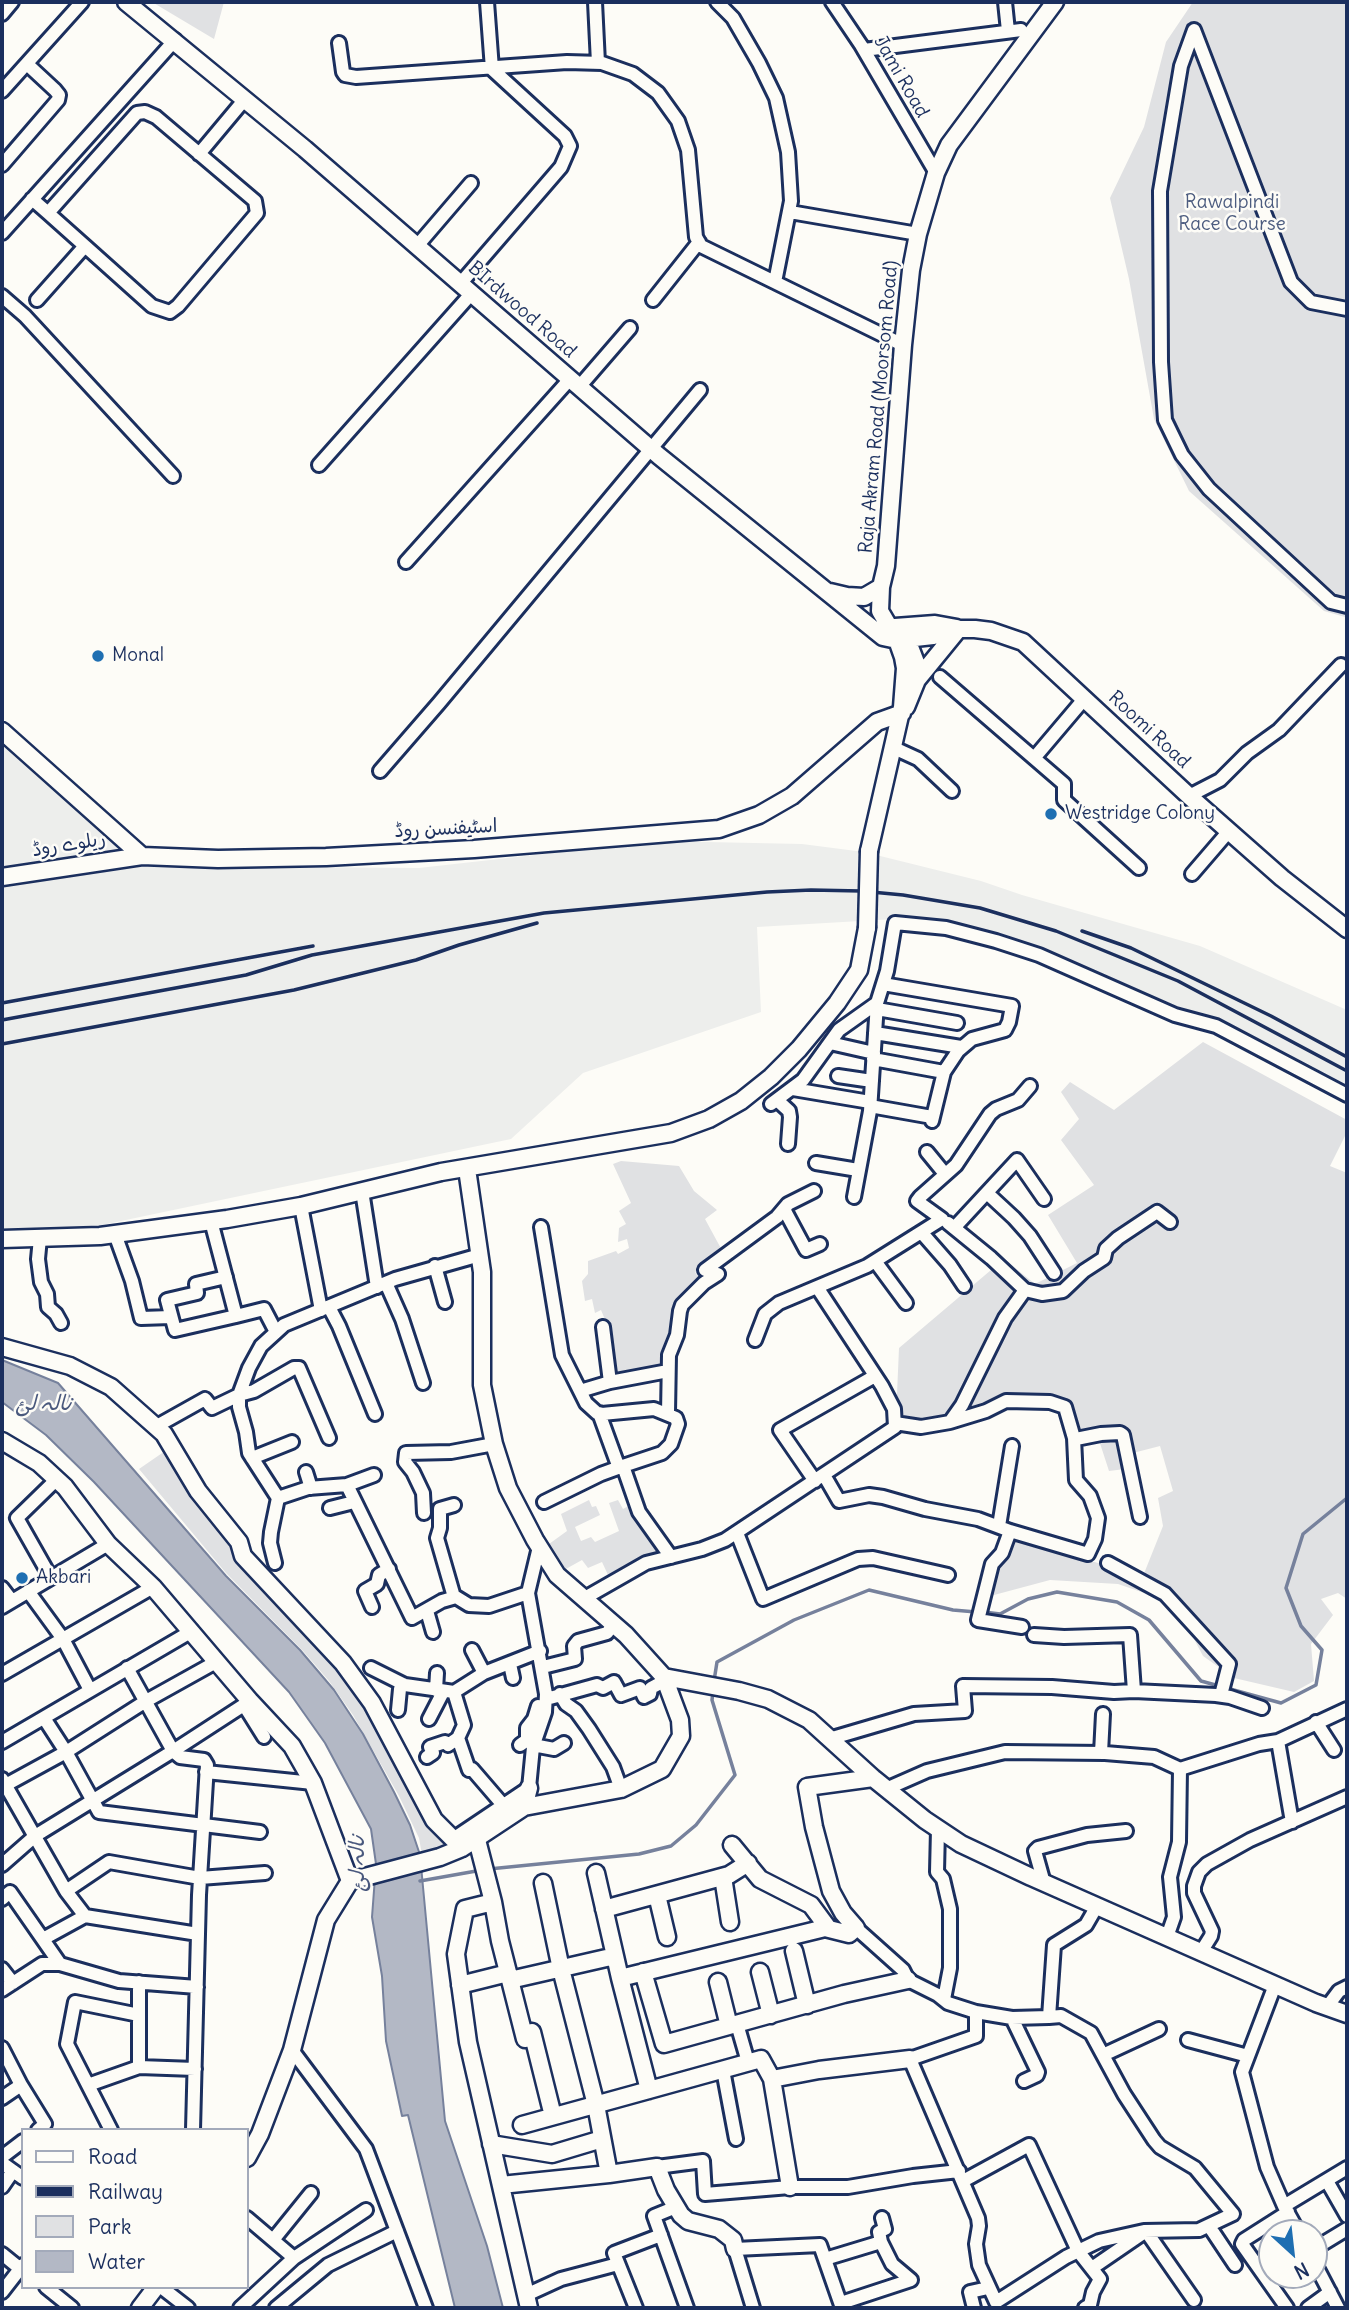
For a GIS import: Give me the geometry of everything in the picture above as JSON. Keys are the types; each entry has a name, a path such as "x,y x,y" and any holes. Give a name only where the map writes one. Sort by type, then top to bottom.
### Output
{"street":[{"path":"2,14 12,2"},
{"path":"2,91 82,2"},
{"name":"BIrdwood Road","path":"126,2 245,99 650,448 822,589 893,633"},
{"path":"319,465 466,289 561,167 570,146 565,136 492,69 487,2"},
{"path":"595,2 598,63"},
{"path":"717,2 733,18 776,98 789,152 790,212 775,282"},
{"name":"Jami Road","path":"832,2 864,50 936,173"},
{"path":"864,50 1015,31 1005,2"},
{"name":"Raja Akram Road (Moorsom Road)","path":"893,633 880,611 881,587 886,566 903,345 911,270 918,234 936,173 949,145 1055,2"},
{"path":"1347,309 1311,302 1291,282 1194,30 1181,66 1160,191 1161,362 1165,420 1182,455 1209,489 1331,602 1347,606"},
{"path":"2,233 175,40"},
{"path":"339,43 343,72 356,77 567,62 598,63 633,74 658,93 678,121 688,150 696,237 701,246 903,345"},
{"path":"2,165 58,100 59,95 55,90 27,64"},
{"path":"199,154 245,99"},
{"path":"32,199 152,306 170,312 257,213 254,201 156,117 145,111 137,113 48,213"},
{"path":"417,246 471,183"},
{"path":"790,212 918,234"},
{"path":"653,300 699,242"},
{"path":"37,300 85,246"},
{"path":"2,296 25,316 173,476"},
{"path":"406,562 630,328"},
{"path":"380,771 700,390"},
{"path":"2,1239 100,1236 301,1206 441,1172 671,1133 709,1119 741,1101 771,1077 799,1049 837,1003 859,970 867,928 869,851 902,713 905,668 893,633 889,611 891,580 886,566"},
{"path":"822,589 846,596 864,597 881,587"},
{"path":"902,713 917,680 959,629"},
{"name":"Roomi Road","path":"893,633 933,636 959,629 991,631 1023,642 1189,796 1347,929"},
{"path":"893,633 917,665 917,680"},
{"path":"1189,796 1220,780 1247,753 1279,730 1341,665"},
{"path":"940,677 1064,784 1064,800 1139,868"},
{"path":"1035,757 1085,698"},
{"name":"اسٹیفنسن روڈ","path":"142,856 218,859 326,857 474,849 719,830 759,815 792,796 877,722 902,713"},
{"path":"2,731 142,856"},
{"path":"894,748 918,759 952,791"},
{"path":"1192,874 1229,831"},
{"name":"ریلوے روڈ","path":"2,877 142,856"},
{"path":"854,1197 870,1104 877,1006 895,923 958,931 1038,955 1175,1016 1216,1026 1347,1095"},
{"path":"793,1088 932,1119 944,1072 961,1047 972,1039 1005,1030 1009,1022 1012,1006 883,984"},
{"path":"788,1144 789,1111 774,1102 803,1080 839,1030 877,1006 957,1023"},
{"path":"875,1033 961,1047"},
{"path":"830,1043 944,1072"},
{"path":"838,1076 872,1081"},
{"path":"1030,1086 1018,1100 996,1108 990,1114 956,1165 917,1201 954,1228 1025,1290 1042,1294 1063,1291 1084,1271 1104,1258 1106,1249 1118,1238 1157,1212 1170,1222"},
{"path":"927,1152 945,1174"},
{"path":"954,1228 1017,1160 1044,1199"},
{"path":"816,1163 858,1170"},
{"path":"458,1843 477,1840 524,1807 621,1789 662,1769 681,1736 680,1720 665,1679 613,1625 557,1575 508,1488 494,1444 482,1385 480,1255 467,1169"},
{"path":"362,1191 381,1285 402,1319 424,1383"},
{"path":"705,1270 777,1217 788,1204 814,1191"},
{"path":"987,1193 1014,1217 1030,1236 1054,1273"},
{"path":"301,1206 325,1308 339,1326 375,1414"},
{"path":"784,1209 806,1250 820,1244"},
{"path":"755,1340 765,1314 779,1303 875,1261 942,1219"},
{"path":"211,1221 236,1316"},
{"path":"541,1227 562,1355 586,1404 599,1413 639,1512 671,1557"},
{"path":"922,1233 964,1286"},
{"path":"115,1234 132,1281 141,1318 172,1317"},
{"path":"40,1238 38,1259 41,1282 47,1294 48,1307 61,1324"},
{"path":"275,1563 271,1532 278,1498 252,1458 239,1407 239,1395 261,1346 284,1325 381,1285 435,1266 480,1255"},
{"path":"875,1261 906,1303"},
{"path":"435,1266 445,1302"},
{"path":"668,1413 668,1355 677,1335 682,1305 704,1283 718,1274"},
{"path":"226,1277 196,1284 197,1293 166,1300 175,1330 264,1309 276,1332"},
{"path":"583,1600 646,1563 725,1541 895,1427 894,1409 817,1287"},
{"path":"950,1422 962,1405 1005,1318 1025,1290"},
{"path":"603,1328 610,1382"},
{"path":"2,1347 69,1366 111,1387 164,1434 198,1491 239,1542 243,1556 343,1663 372,1703 434,1820 458,1843"},
{"path":"155,1427 205,1399 212,1408 299,1368 330,1438"},
{"path":"580,1391 610,1382 668,1371"},
{"path":"875,1376 780,1430 839,1502 869,1495 978,1519 1081,1552 1090,1552 1098,1529 1098,1518 1090,1496 1076,1479 1074,1437 1065,1407 1050,1402 1006,1401 986,1411 950,1422 921,1427 895,1423"},
{"path":"544,1502 621,1467 662,1453 671,1444 678,1424 676,1418 668,1413 654,1409 599,1413"},
{"path":"1074,1437 1084,1438 1116,1432 1123,1435 1140,1517"},
{"path":"2,1441 39,1463 57,1479 108,1544 153,1587 192,1630 247,1703 292,1746 313,1783 350,1881"},
{"path":"252,1458 292,1442"},
{"path":"424,1513 423,1493 405,1462 406,1453 451,1452 494,1444"},
{"path":"1012,1446 1002,1553 992,1564 978,1616 980,1622 1022,1628"},
{"path":"306,1472 311,1488"},
{"path":"278,1498 311,1488 347,1485 374,1475"},
{"path":"51,1578 17,1518 57,1479"},
{"path":"347,1485 412,1618 454,1597"},
{"path":"330,1508 354,1502"},
{"path":"454,1505 440,1509 437,1538 454,1597 469,1605 489,1606 528,1593"},
{"path":"737,1533 762,1599 865,1558 948,1575"},
{"path":"2,1588 7,1604 108,1544"},
{"path":"524,1807 529,1788 526,1745 545,1712 546,1696 528,1593 539,1547"},
{"path":"1108,1563 1165,1594 1229,1664 1221,1695"},
{"path":"372,1607 365,1591 377,1584 379,1575 389,1570"},
{"path":"2,1674 153,1587"},
{"path":"28,1591 62,1639 90,1690"},
{"path":"427,1611 433,1632"},
{"path":"543,1667 575,1660 575,1646 578,1641 607,1633 613,1625"},
{"path":"2,1742 192,1630"},
{"path":"1034,1635 1130,1635 1133,1691"},
{"path":"471,1650 484,1673"},
{"path":"429,1719 444,1691 540,1651"},
{"path":"85,1916 66,1891 3,1784 66,1752 146,1701 216,1662"},
{"path":"510,1664 513,1678"},
{"path":"128,1668 173,1751 180,1757 206,1762 198,1934 194,2128"},
{"path":"371,1668 400,1680 444,1691"},
{"path":"438,1673 444,1691 464,1725 469,1770 472,1769 503,1805"},
{"path":"546,1696 550,1698 597,1685 603,1688 614,1682 621,1695 639,1688 644,1697 665,1679 739,1691 768,1699 808,1720 886,1789 961,1844 1275,1985 1347,2014"},
{"path":"398,1710 400,1680"},
{"path":"829,1739 914,1714 965,1711 963,1686 1052,1687 1221,1695 1262,1708"},
{"path":"560,1694 589,1729 613,1767 621,1789"},
{"path":"247,1703 264,1737"},
{"path":"2,1865 35,1836 247,1703"},
{"path":"886,1789 927,1771 1005,1752 1101,1753 1154,1757 1180,1769 1259,1744 1278,1741 1347,1709"},
{"path":"1101,1753 1103,1714"},
{"path":"44,1718 99,1812 260,1832"},
{"path":"1316,1722 1335,1750"},
{"path":"427,1756 433,1753 430,1747 445,1742 448,1745 464,1737"},
{"path":"1278,1741 1292,1822"},
{"path":"526,1745 554,1749 564,1743"},
{"path":"1167,1937 1174,1917 1170,1877 1178,1842 1180,1769"},
{"path":"206,1772 313,1783"},
{"path":"873,1778 807,1787 831,1891 843,1913 903,1970 908,1980 959,2008 1012,2018 1061,2016 1091,2033 1124,2094 1160,2147 1195,2168 1232,2212 1232,2216 1199,2230 1146,2231 1099,2241 982,2308"},
{"path":"248,2156 260,2134 292,2050 326,1920 350,1881 440,1857 503,1805 529,1788"},
{"path":"1201,1952 1212,1931 1195,1894 1194,1886 1199,1872 1229,1852 1347,1797"},
{"path":"939,1829 937,1872 943,1880 950,1909 950,1968 944,1999"},
{"path":"1044,1883 1035,1851 1038,1848 1087,1835 1126,1831"},
{"path":"477,1840 509,1977 553,2116"},
{"path":"732,1844 760,1879 811,1905 828,1928"},
{"path":"66,1891 109,1862 200,1878 265,1873"},
{"path":"604,1909 723,1877 748,1864"},
{"path":"596,1873 649,2091"},
{"path":"723,1877 730,1922"},
{"path":"543,1883 561,1969 596,2105 609,2174"},
{"path":"2,1899 10,1892 60,1964"},
{"path":"657,1895 667,1937"},
{"path":"491,1897 465,1909 456,1954 468,2042 528,2301 561,2279 618,2264"},
{"path":"1049,2017 1054,1945 1086,1925 1097,1906"},
{"path":"43,1939 85,1916 198,1934"},
{"path":"620,1978 828,1928 849,1934 856,1928"},
{"path":"794,1951 807,2005"},
{"path":"460,1985 561,1969 615,1956"},
{"path":"2,1969 7,1987 42,1964 60,1964 119,1981 197,1987"},
{"path":"643,1972 664,2044 908,1980"},
{"path":"760,1972 771,2015"},
{"path":"139,1982 139,2067"},
{"path":"718,1982 748,2062"},
{"path":"1275,1985 1242,2072 1267,2167 1291,2219"},
{"path":"1327,2007 1339,1991 1347,1987"},
{"path":"110,2128 67,2044 75,2002 139,2015"},
{"path":"772,2079 819,2070 910,2059 976,2036 976,2012"},
{"path":"1012,2018 1038,2072 1024,2081"},
{"path":"1103,2055 1159,2029"},
{"path":"1188,2040 1248,2056"},
{"path":"2,2048 20,2085 46,2124 41,2128"},
{"path":"292,2050 366,2149 426,2308"},
{"path":"522,2125 761,2059 772,2079 790,2187"},
{"path":"910,2059 978,2218 975,2244 979,2265 996,2302"},
{"path":"88,2085 139,2067 195,2069"},
{"path":"723,2070 736,2139"},
{"path":"2,2098 20,2085"},
{"path":"491,2144 552,2154 602,2139"},
{"path":"2,2187 18,2174 2,2160 21,2143"},
{"path":"501,2185 702,2161 705,2194 790,2187 848,2187 913,2176 961,2176 1030,2145 1078,2251 1100,2280 1089,2307"},
{"path":"657,2167 666,2190 688,2221 719,2229 733,2240 753,2308"},
{"path":"1287,2308 1242,2244 1286,2209 1347,2168"},
{"path":"1327,2180 1347,2216"},
{"path":"273,2240 311,2193"},
{"path":"676,2207 654,2216 687,2308"},
{"path":"240,2308 294,2258 366,2210"},
{"path":"735,2249 820,2245 841,2306 911,2280 892,2264 881,2242 879,2232 885,2229 882,2218"},
{"path":"248,2219 294,2258"},
{"path":"1209,2225 1235,2266"},
{"path":"1328,2241 1347,2229"},
{"path":"276,2308 328,2265 397,2231"},
{"path":"1091,2268 1146,2231"},
{"path":"1146,2231 1194,2300"},
{"path":"636,2308 614,2253 661,2235"},
{"path":"825,2259 881,2242"},
{"path":"2,2254 21,2267"},
{"path":"2,2292 21,2269"},
{"path":"974,2308 970,2292 988,2288"},
{"path":"1328,2288 1338,2308"},
{"path":"48,2289 67,2306"},
{"path":"142,2307 157,2289"},
{"path":"162,2289 188,2308"},
{"path":"1308,2308 1330,2292"}],"shaded area":[{"path":"2,726 68,781 157,866 419,868 659,841 802,844 864,852 981,881 1200,946 1347,1010 1347,1100 1198,1017 1072,961 912,918 757,927 761,1012 583,1073 511,1139 102,1225 2,1231"}],"green space":[{"path":"152,2 224,2 214,39"},
{"name":"Rawalpindi Race Course","path":"1193,2 1347,2 1345,617 1324,611 1189,491 1154,419 1129,279 1110,198 1144,127 1166,42"},
{"path":"1203,1042 1347,1120 1347,1132 1330,1166 1347,1173 1347,1599 1338,1593 1321,1599 1333,1615 1311,1644 1314,1681 1294,1692 1234,1678 1203,1656 1186,1624 1162,1599 1118,1584 1050,1580 994,1595 982,1590 1008,1537 1143,1576 1163,1526 1158,1498 1173,1491 1160,1446 1129,1454 1125,1469 1109,1471 1096,1431 1073,1431 1061,1408 1003,1406 967,1426 896,1417 899,1348 1004,1259 1035,1284 1077,1263 1048,1215 1094,1185 1061,1140 1079,1119 1061,1092 1070,1082 1114,1110"},
{"path":"621,1161 679,1166 694,1191 717,1210 705,1219 724,1254 695,1272 699,1278 683,1293 676,1311 675,1336 663,1346 665,1369 613,1376 606,1322 601,1310 595,1313 592,1299 585,1301 582,1281 588,1274 588,1261 616,1251 618,1254 629,1248 627,1239 618,1242 619,1228 626,1224 619,1211 631,1203 613,1164"},
{"path":"168,1449 344,1671 451,1845 422,1855 419,1838 399,1796 353,1715 329,1681 226,1573 139,1469"},
{"path":"589,1500 600,1515 575,1527 581,1541 591,1537 595,1542 619,1531 609,1503 618,1500 623,1509 636,1502 663,1553 609,1577 602,1562 588,1568 582,1560 564,1570 549,1544 567,1531 561,1514"}],"water":[{"name":"نالہ لئ","path":"2,1360 58,1383 226,1576 300,1650 334,1690 363,1734 394,1792 410,1825 420,1855 445,2121 487,2246 503,2308 455,2308 408,2115 402,2116 386,2041 382,1976 372,1917 376,1864 371,1829 325,1743 289,1692 94,1482 46,1435 2,1402"}],"waterway":[{"path":"984,1612 1000,1614 1028,1599 1057,1592 1117,1602 1149,1620 1201,1681 1281,1703 1316,1685 1322,1650 1301,1626 1286,1588 1303,1534 1347,1498"},
{"path":"714,1681 717,1662 794,1620 869,1590 953,1610 976,1612"},
{"path":"489,1869 639,1854 671,1846 696,1825 735,1775 712,1700 713,1692"},
{"path":"420,1881 482,1870"}],"railway":[{"path":"2,1020 246,975 312,955 544,913 767,892 861,891 980,908 1056,931 1178,981 1347,1071"},
{"path":"2,1044 294,990 416,960 537,923"},
{"path":"1082,931 1131,948 1271,1016 1347,1057"},
{"path":"2,1003 313,946"}],"place":[{"name":"Monal","path":"98,656"},
{"name":"Westridge Colony","path":"1051,814"},
{"name":"Akbari","path":"22,1578"}]}
